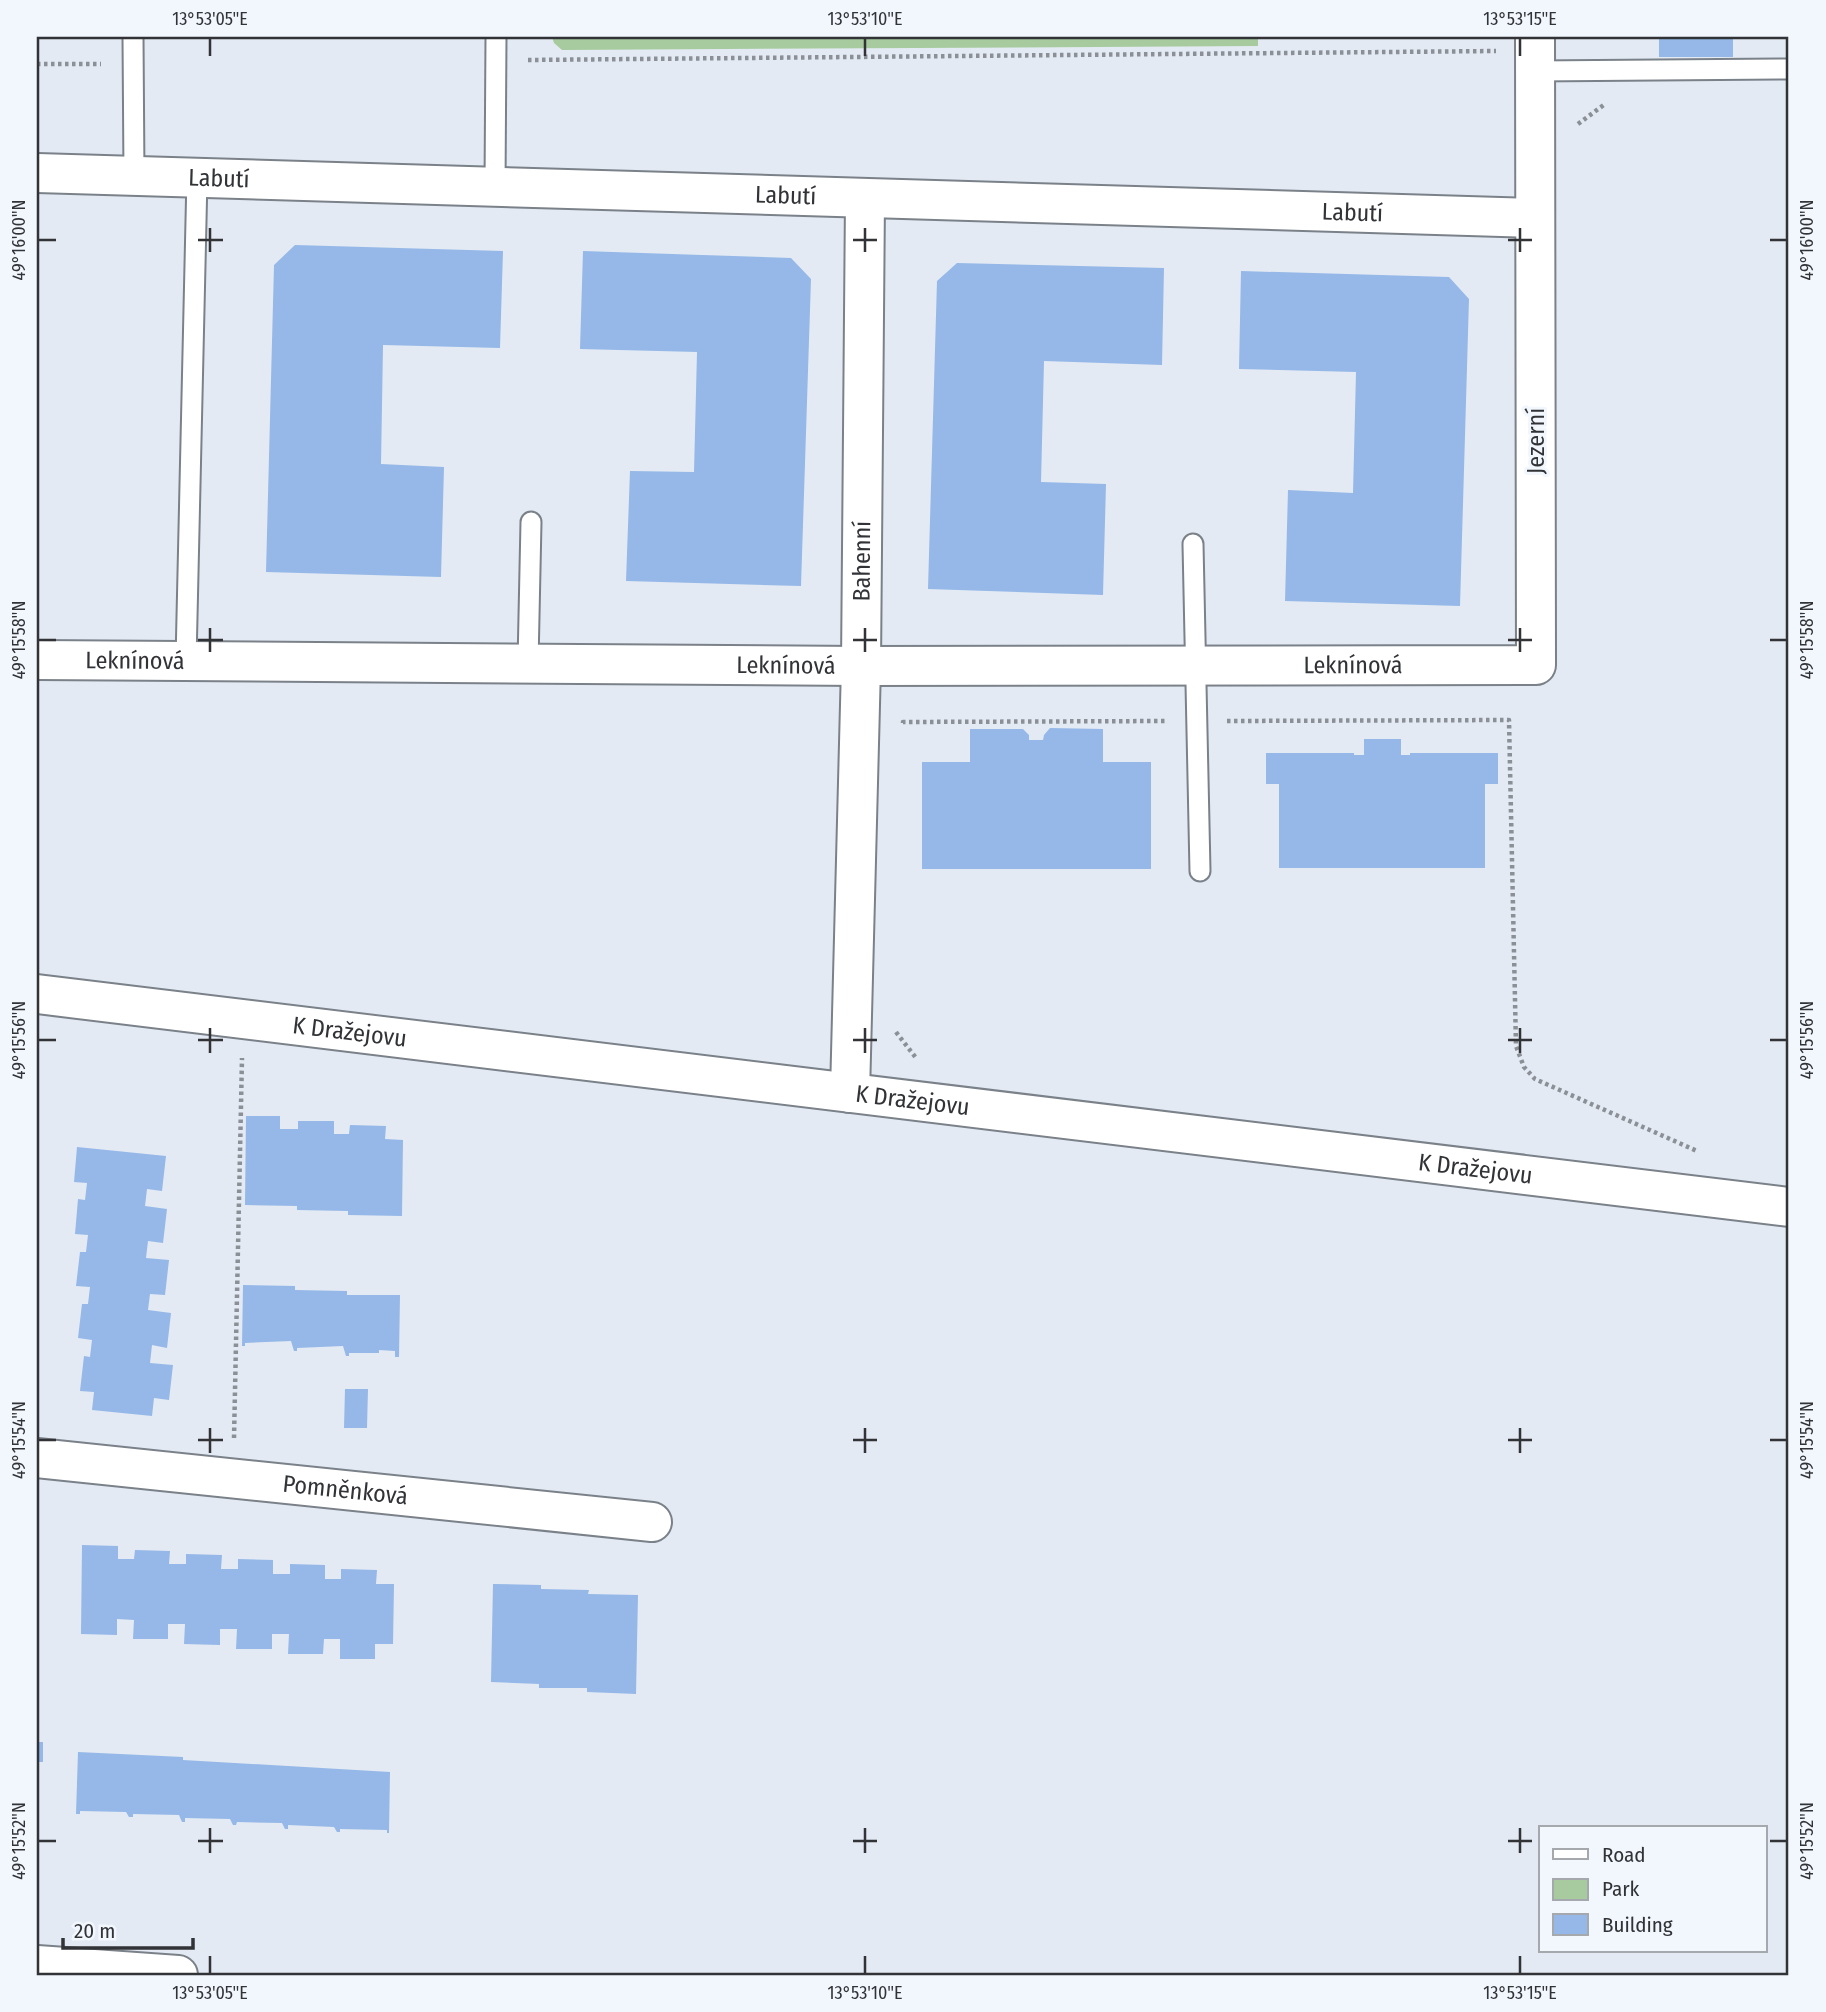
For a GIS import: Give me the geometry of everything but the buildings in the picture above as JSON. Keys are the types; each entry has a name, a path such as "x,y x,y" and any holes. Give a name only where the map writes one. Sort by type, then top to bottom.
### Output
{"street":[{"name":"Jezerní","path":"1535,53 1536,665"},
{"name":"Labutí","path":"37,173 1535,218"},
{"name":"Bahenní","path":"850,1093 861,666 865,198"},
{"name":"Leknínová","path":"37,660 861,666 1536,665"},
{"name":"K Dražejovu","path":"37,994 1789,1207"},
{"name":"Pomněnková","path":"37,1458 653,1522"},
{"path":"37,1965 178,1975"}],"lane":[{"path":"133,37 134,176"},
{"path":"495,186 496,37"},
{"path":"1535,53 1651,71 1789,69"},
{"path":"186,661 197,177"},
{"path":"528,663 531,522"},
{"path":"1193,544 1200,872"}],"path":[{"path":"496,60 1535,53"},
{"path":"37,64 134,64"},
{"path":"1535,155 1651,71"},
{"path":"1220,721 1510,720 1516,1046 1524,1067 1535,1079 1700,1153"},
{"path":"899,734 903,722 1179,721"},
{"path":"233,1479 242,1019"},
{"path":"894,1023 897,1036 920,1062"}],"green space":[{"path":"552,37 1258,37 1258,46 562,50"}]}
